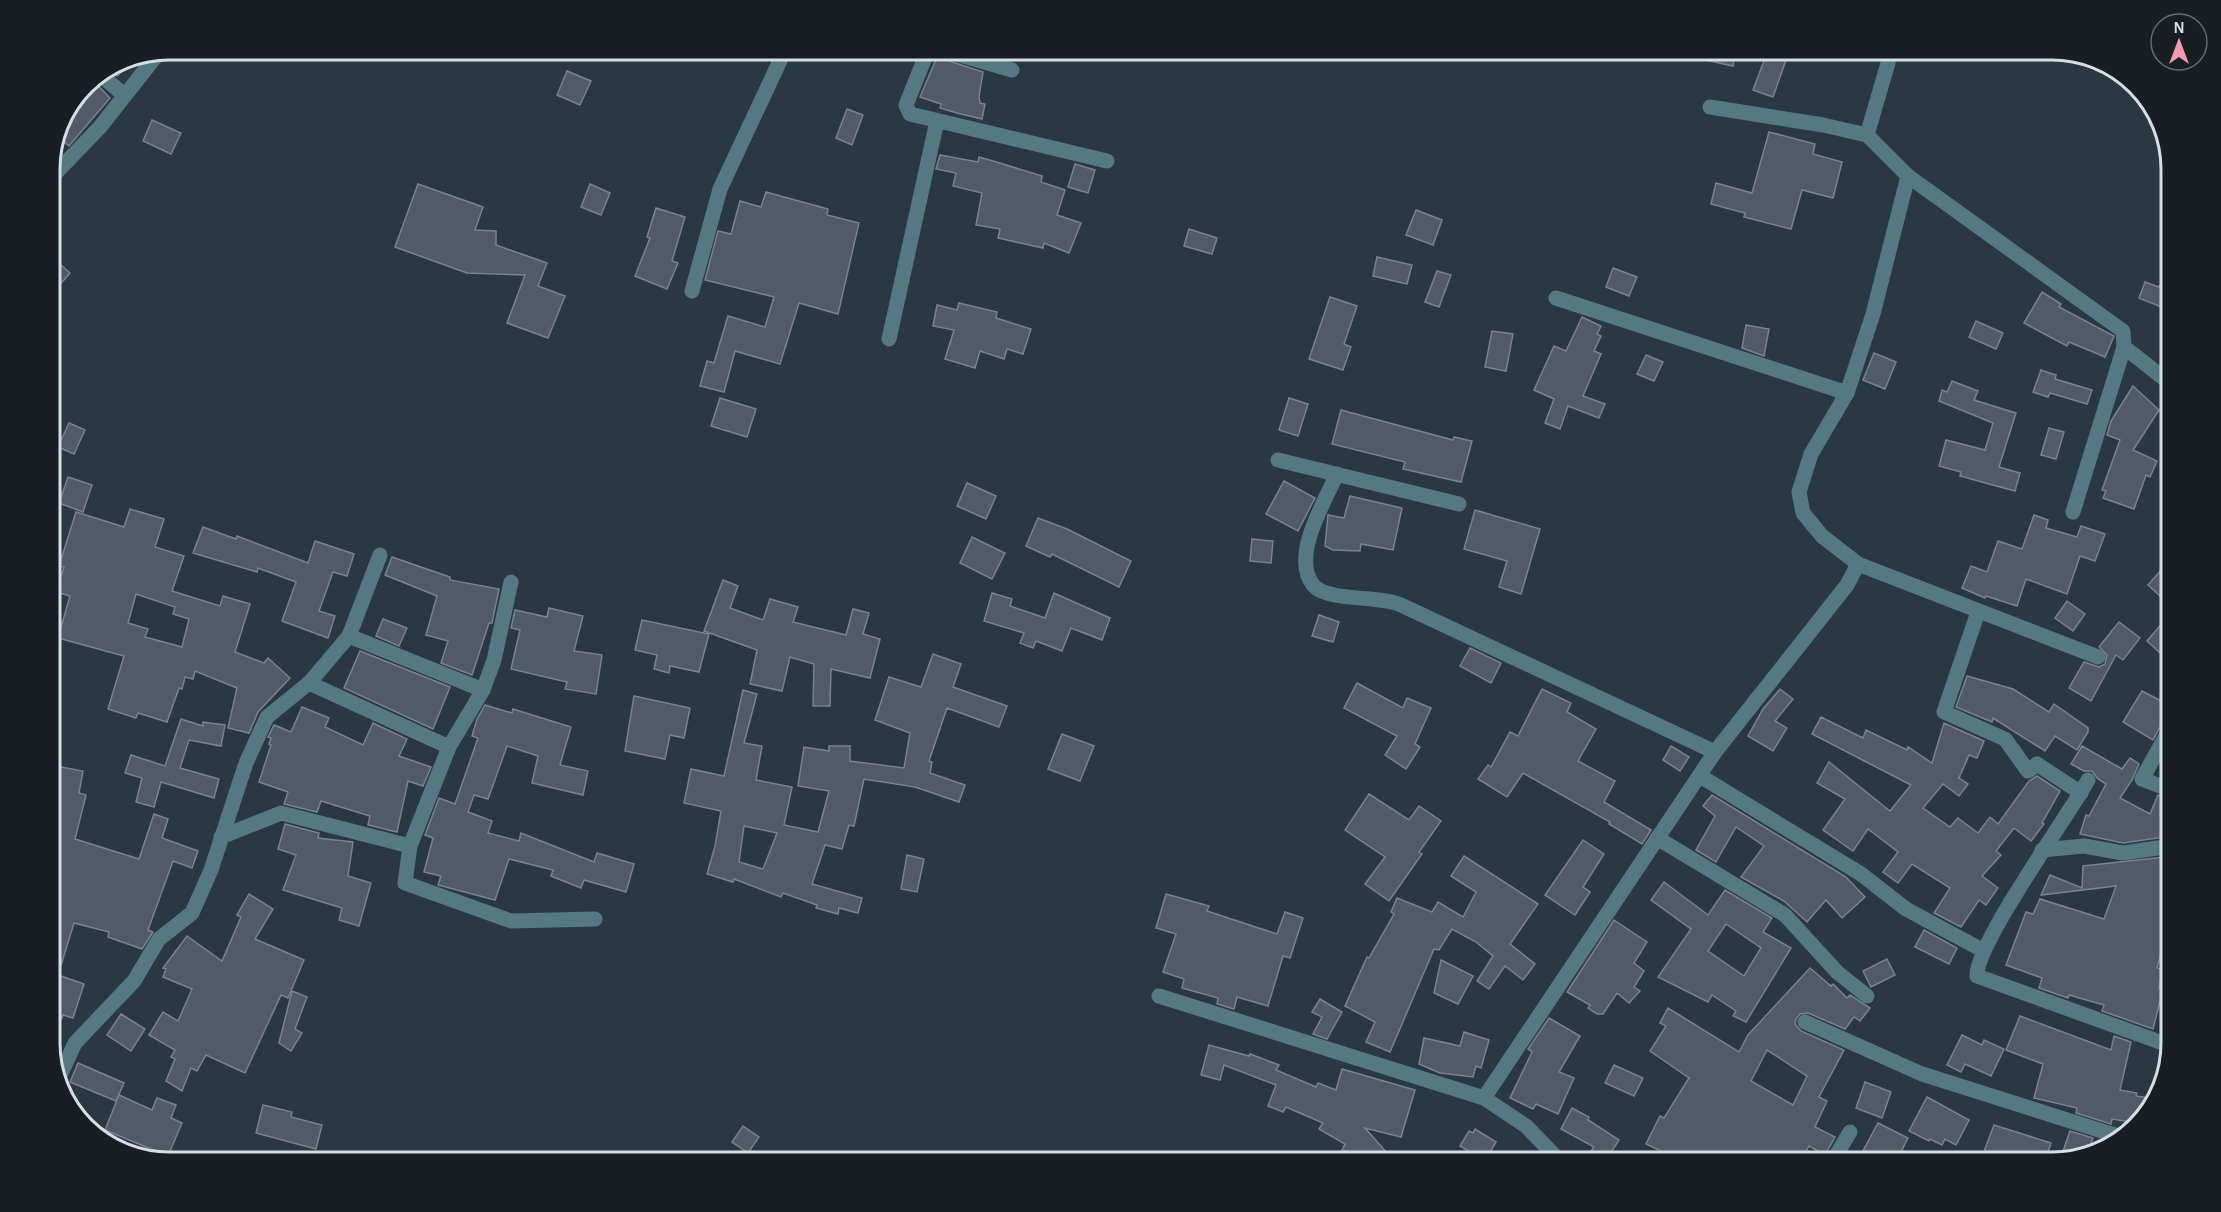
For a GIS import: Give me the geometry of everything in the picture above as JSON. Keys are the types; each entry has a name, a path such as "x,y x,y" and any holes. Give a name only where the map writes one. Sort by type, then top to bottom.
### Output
{"street":[{"path":"692,291 720,189 780,60"},
{"path":"924,60 906,110 910,114 1107,161"},
{"path":"978,60 1012,70"},
{"path":"1867,135 1888,60"},
{"path":"60,169 100,127 151,62"},
{"path":"107,80 124,95"},
{"path":"1710,107 1823,124 1867,135 1908,176 2123,331 2124,347 2073,512"},
{"path":"889,339 937,121"},
{"path":"1908,176 1873,314 1847,393 1811,454 1799,492 1803,513 1822,536 1858,564 2098,657"},
{"path":"1556,298 1847,393"},
{"path":"2124,347 2161,376"},
{"path":"1278,460 1459,504"},
{"path":"1337,474 1307,542 1307,574 1315,587 1329,593 1395,602 1715,752"},
{"path":"63,1069 75,1043 134,981 159,939 192,913 212,870 246,763 267,717 309,683 349,636 380,555"},
{"path":"1484,1098 1715,752 1847,585 1858,564"},
{"path":"512,582 494,660 483,690 448,747 410,846 405,883 511,921 595,920"},
{"path":"1978,612 1944,712 2005,739 2028,771 2037,764 2084,786 2042,850 1984,951 1977,976 2161,1042"},
{"path":"349,636 483,690"},
{"path":"309,683 448,747"},
{"path":"2161,746 2142,779 2161,786"},
{"path":"1700,776 1861,874 1906,909 1984,951"},
{"path":"221,837 281,813 410,846"},
{"path":"1657,838 1785,915 1837,972 1867,996"},
{"path":"2042,850 2084,846 2123,852 2161,847"},
{"path":"1159,996 1484,1098 1526,1126 1552,1152"},
{"path":"1805,1022 1922,1074 2111,1134"},
{"path":"1838,1152 1850,1132"}],"building":[{"path":"936,60 946,60 983,72 979,96 980,103 985,104 982,119 940,108 941,104 920,97"},
{"path":"1705,60 1734,60 1733,66"},
{"path":"1764,60 1786,60 1773,97 1753,90"},
{"path":"567,71 591,81 580,105 557,95"},
{"path":"99,86 110,98 69,146 64,142 71,121 87,97"},
{"path":"847,109 863,115 852,145 836,138"},
{"path":"152,120 181,133 171,154 143,141"},
{"path":"1769,132 1815,144 1813,154 1842,162 1833,198 1802,190 1791,229 1744,217 1745,213 1711,204 1716,183 1752,193"},
{"path":"940,155 978,162 979,157 1042,176 1041,182 1065,190 1057,215 1081,223 1069,253 1044,243 1043,248 998,238 1000,229 976,225 982,193 953,186 956,173 936,169"},
{"path":"1075,164 1095,170 1088,193 1068,187"},
{"path":"418,184 483,207 475,230 496,231 496,245 547,263 538,286 565,296 548,338 507,323 525,275 467,273 395,247"},
{"path":"590,184 610,193 601,215 581,207"},
{"path":"766,192 828,209 827,215 859,223 838,314 799,303 780,364 735,351 724,392 700,386 707,361 714,363 728,316 765,327 774,297 705,280 718,231 731,234 740,201 761,207"},
{"path":"656,208 685,217 672,261 678,263 667,289 635,276 650,238 647,237"},
{"path":"1416,210 1442,220 1433,245 1406,235"},
{"path":"1189,229 1217,238 1212,254 1184,246"},
{"path":"1377,257 1412,265 1407,284 1373,276"},
{"path":"60,264 70,273 60,284"},
{"path":"1613,268 1637,277 1629,296 1606,287"},
{"path":"1437,271 1451,275 1439,307 1425,302"},
{"path":"2145,282 2159,287 2161,283 2161,307 2139,298"},
{"path":"2042,292 2061,304 2059,307 2114,336 2105,357 2069,342 2067,346 2024,323"},
{"path":"1330,297 1357,306 1344,344 1351,347 1343,370 1309,359"},
{"path":"959,303 997,312 996,318 1031,329 1023,354 1007,349 1004,359 980,351 975,368 945,359 954,330 933,326 937,305 957,310"},
{"path":"1582,317 1601,326 1597,334 1601,336 1594,351 1601,354 1583,396 1605,404 1599,418 1568,406 1560,429 1545,423 1554,399 1534,390 1554,346 1566,351"},
{"path":"1976,321 2003,333 1996,349 1969,337"},
{"path":"1746,325 1769,329 1764,356 1742,348"},
{"path":"1492,331 1513,334 1506,371 1485,367"},
{"path":"1874,353 1896,362 1885,389 1863,380"},
{"path":"1646,355 1663,362 1654,381 1637,374"},
{"path":"2041,370 2056,375 2055,379 2092,390 2087,404 2050,393 2048,397 2033,392"},
{"path":"1952,381 1978,391 1974,400 2016,413 1999,467 2020,473 2015,491 1960,476 1961,472 1939,466 1946,440 1985,450 1993,423 1939,401 1942,390 1947,392"},
{"path":"2133,386 2159,410 2133,450 2157,461 2150,477 2146,475 2134,509 2103,498 2106,491 2102,490 2120,440 2107,435 2111,421"},
{"path":"720,398 756,409 747,437 711,426"},
{"path":"1289,398 1308,404 1298,436 1279,430"},
{"path":"1341,410 1453,440 1454,437 1472,441 1461,482 1403,469 1405,462 1332,444"},
{"path":"69,423 85,430 74,454 60,448"},
{"path":"2049,428 2064,432 2056,459 2041,455"},
{"path":"68,477 92,485 83,512 60,503"},
{"path":"1284,481 1315,498 1298,531 1266,514"},
{"path":"967,483 996,496 986,519 957,506"},
{"path":"1350,496 1402,508 1393,550 1361,544 1360,551 1333,550 1325,546 1328,515 1344,518"},
{"path":"130,509 164,519 155,547 184,556 172,591 220,606 223,596 250,604 235,652 264,663 268,658 290,678 258,712 249,733 228,728 237,688 195,671 193,679 185,677 167,722 138,713 136,718 108,709 124,656 60,639 70,596 60,593 60,580 64,567 60,566 60,563 76,512 124,527","holes":["136,594 175,607 173,614 189,619 182,647 145,637 148,629 128,623"]},
{"path":"1475,510 1540,529 1521,594 1499,587 1507,561 1464,549"},
{"path":"2034,515 2048,520 2046,528 2077,537 2081,526 2105,534 2095,561 2080,556 2067,594 2026,579 2017,606 1986,596 1985,598 1962,588 1971,566 1987,572 1998,541 2022,549"},
{"path":"1038,518 1067,529 1131,561 1119,587 1052,554 1050,557 1026,546"},
{"path":"203,527 236,539 237,536 308,563 315,541 354,554 347,576 333,572 319,611 335,616 328,638 282,621 296,582 258,568 257,572 193,553"},
{"path":"972,537 1005,553 992,579 960,563"},
{"path":"1252,539 1273,541 1271,563 1250,561"},
{"path":"392,557 450,577 450,580 499,589 492,623 489,623 472,675 441,663 448,641 426,635 437,596 385,575"},
{"path":"2161,570 2161,597 2148,585"},
{"path":"723,580 738,586 730,608 763,620 770,599 798,607 793,622 846,635 853,609 869,613 863,634 880,639 870,678 831,669 830,706 813,706 814,664 790,657 782,691 750,684 757,650 704,631"},
{"path":"992,593 1012,599 1010,606 1045,618 1054,593 1110,618 1102,640 1071,628 1062,651 1036,641 1033,648 1020,643 1024,633 984,621"},
{"path":"2067,601 2085,614 2073,631 2055,618"},
{"path":"549,608 583,616 574,651 602,655 596,694 565,689 567,682 511,669 520,630 511,628 515,610 547,617"},
{"path":"1319,615 1339,622 1333,642 1312,636"},
{"path":"383,619 407,628 399,646 376,636"},
{"path":"642,620 709,634 699,672 670,666 669,673 654,669 657,655 635,650"},
{"path":"2119,622 2140,638 2123,660 2116,655 2091,701 2069,688 2084,662 2099,667 2105,664 2107,655 2099,647"},
{"path":"2161,625 2161,654 2147,641"},
{"path":"1470,648 1501,663 1491,683 1460,666"},
{"path":"360,651 450,687 433,729 344,688"},
{"path":"933,654 961,664 953,687 1007,706 999,727 947,708 929,761 932,762 930,773 965,785 959,802 915,787 864,779 854,826 849,825 842,849 825,845 812,884 862,898 858,913 839,908 838,914 816,908 817,905 783,893 781,897 734,879 733,882 707,874 721,811 684,803 691,769 724,776 743,690 757,694 744,743 762,746 756,780 792,787 784,825 818,832 829,791 798,786 804,747 829,751 829,746 850,746 850,761 904,768 910,733 875,720 889,677 921,687","holes":["744,826 777,833 763,869 739,862"]},
{"path":"1967,676 2013,689 2049,712 2054,704 2088,728 2088,732 2077,750 2055,736 2045,751 1993,718 1992,722 1956,707"},
{"path":"1357,683 1403,708 1407,698 1431,708 1415,744 1420,747 1406,769 1385,755 1397,736 1344,708"},
{"path":"1542,689 1571,703 1567,712 1596,729 1578,761 1615,781 1604,802 1651,830 1642,844 1609,824 1610,822 1523,773 1507,797 1478,779 1488,765 1491,767 1510,732 1518,736"},
{"path":"1780,689 1793,699 1775,721 1787,728 1773,751 1748,736 1763,709"},
{"path":"2142,691 2161,701 2161,726 2153,740 2123,722"},
{"path":"634,696 690,708 684,738 670,735 665,759 625,751"},
{"path":"485,705 512,713 513,709 571,727 560,765 588,771 583,795 532,783 538,756 507,746 488,799 474,795 468,812 492,821 488,833 519,841 521,833 594,862 597,853 634,864 626,892 584,880 581,888 551,876 553,870 509,859 495,900 438,885 441,876 424,872 433,838 425,835 439,798 455,804 478,738 472,736 477,719"},
{"path":"302,707 329,718 325,727 363,745 373,723 407,739 399,756 431,767 423,786 408,781 397,832 368,825 370,816 321,801 317,812 284,804 288,792 259,782 271,745 269,744 271,738 268,737 274,725 291,732"},
{"path":"1821,717 1863,738 1866,730 1907,750 1908,747 1932,763 1944,723 1984,741 1977,758 1969,755 1959,778 1968,784 1959,796 1943,784 1923,808 1950,827 1958,818 1978,833 1990,817 1998,824 2029,781 2037,776 2060,791 2042,823 2044,824 2031,841 2014,828 1996,851 2001,855 1982,876 1998,888 1986,905 1979,900 1961,927 1934,913 1950,888 1912,864 1898,883 1883,872 1898,852 1868,829 1853,851 1823,830 1845,799 1817,783 1829,762 1890,811 1911,785 1812,734"},
{"path":"181,719 203,726 203,722 225,725 221,746 189,740 180,768 219,779 214,798 161,782 154,807 136,802 142,778 125,773 131,755 165,766"},
{"path":"1062,734 1094,746 1080,781 1048,769"},
{"path":"1671,746 1689,757 1680,771 1663,760"},
{"path":"2082,746 2122,769 2130,758 2139,764 2120,798 2150,814 2158,795 2161,796 2161,837 2123,843 2080,834 2086,815 2089,816 2106,784 2092,771 2084,771 2071,764"},
{"path":"60,767 83,771 79,793 86,795 75,839 139,859 154,814 168,819 162,838 198,851 192,868 173,861 148,930 153,932 142,949 108,937 109,932 74,923 60,968"},
{"path":"1369,794 1409,820 1419,806 1441,821 1419,852 1422,854 1389,901 1365,884 1385,857 1345,830"},
{"path":"1712,795 1846,877 1865,897 1842,918 1826,900 1807,922 1784,901 1741,877 1764,846 1736,827 1716,862 1696,850 1715,816 1703,806"},
{"path":"285,824 319,833 318,838 353,842 348,876 371,883 359,926 339,920 342,908 283,890 296,855 278,849"},
{"path":"1583,840 1604,854 1583,887 1590,892 1575,915 1545,895"},
{"path":"907,855 924,859 917,892 901,889"},
{"path":"1464,856 1538,904 1510,944 1535,964 1523,980 1505,966 1489,989 1477,981 1493,956 1476,942 1452,929 1439,950 1434,949 1390,1052 1366,1042 1375,1022 1345,1006 1367,957 1369,958 1394,914 1391,912 1397,898 1432,912 1438,902 1463,917 1476,892 1451,876"},
{"path":"2161,857 2161,955 2157,968 2161,969 2159,988 2161,988 2161,997 2153,1029 2102,1011 2104,1005 2069,995 2068,998 2039,988 2042,978 2006,965 2026,912 2033,914 2040,899 2104,919 2116,886 2041,895 2050,875 2082,888 2083,866"},
{"path":"1664,882 1708,915 1725,890 1772,918 1763,932 1791,948 1746,1022 1733,1016 1736,1011 1712,995 1708,1002 1658,977 1691,929 1651,900","holes":["1726,924 1761,948 1744,976 1708,951"]},
{"path":"249,894 273,909 255,939 304,960 288,998 281,995 245,1073 206,1055 197,1071 191,1068 182,1091 166,1081 175,1059 171,1057 175,1050 149,1035 163,1012 178,1021 192,989 163,977 166,969 163,968 187,936 222,961 241,917 237,915"},
{"path":"1166,894 1209,906 1207,911 1277,934 1285,912 1303,918 1290,958 1283,956 1268,1006 1237,997 1234,1009 1217,1004 1218,998 1182,988 1184,979 1163,972 1176,934 1156,928"},
{"path":"1614,920 1647,942 1634,963 1644,971 1634,987 1640,991 1629,1003 1617,993 1603,1014 1597,1014 1588,1008 1590,1005 1567,992"},
{"path":"1924,930 1957,948 1949,964 1915,947"},
{"path":"1887,959 1895,975 1871,987 1863,971"},
{"path":"1441,960 1473,976 1458,1004 1434,993"},
{"path":"1810,968 1831,986 1833,984 1847,998 1850,995 1870,1008 1860,1021 1854,1017 1845,1029 1808,1013 1800,1014 1796,1019 1795,1024 1801,1031 1844,1050 1819,1097 1827,1101 1815,1127 1835,1137 1827,1152 1820,1152 1809,1146 1806,1152 1662,1152 1646,1144 1660,1116 1664,1118 1689,1078 1650,1051 1666,1026 1660,1023 1668,1008 1739,1052 1748,1035","holes":["1767,1050 1807,1076 1793,1105 1751,1081"]},
{"path":"60,976 84,984 73,1018 63,1015 60,1022"},
{"path":"292,991 307,997 295,1029 302,1033 291,1051 279,1043"},
{"path":"1320,999 1342,1012 1327,1039 1313,1034 1322,1017 1312,1012"},
{"path":"121,1014 145,1029 131,1051 107,1035"},
{"path":"2020,1016 2111,1050 2114,1036 2131,1042 2120,1090 2137,1093 2136,1096 2146,1098 2127,1121 2112,1119 2111,1124 2076,1113 2077,1108 2034,1098 2043,1064 2006,1050"},
{"path":"1549,1018 1580,1036 1559,1072 1574,1078 1558,1114 1536,1104 1533,1109 1510,1098 1532,1052 1528,1049"},
{"path":"1464,1032 1489,1040 1481,1068 1476,1066 1473,1077 1440,1073 1419,1064 1424,1038 1460,1046"},
{"path":"1962,1035 1982,1045 1984,1040 2004,1049 1991,1076 1965,1064 1961,1072 1947,1065"},
{"path":"1209,1045 1249,1056 1250,1054 1279,1065 1276,1070 1316,1087 1318,1083 1336,1090 1342,1069 1415,1090 1401,1137 1365,1128 1386,1152 1346,1152 1342,1150 1345,1144 1319,1129 1323,1123 1286,1107 1283,1112 1268,1106 1276,1085 1224,1065 1220,1080 1201,1075"},
{"path":"78,1063 124,1083 116,1101 70,1082"},
{"path":"1614,1065 1643,1078 1634,1096 1605,1083"},
{"path":"1865,1082 1891,1092 1882,1118 1856,1108"},
{"path":"119,1095 152,1110 157,1098 176,1105 171,1118 182,1123 170,1152 156,1151 105,1130"},
{"path":"1927,1097 1969,1120 1956,1145 1945,1139 1942,1145 1909,1131"},
{"path":"263,1105 292,1112 291,1117 322,1125 316,1149 256,1133"},
{"path":"1572,1108 1589,1117 1588,1120 1619,1140 1611,1152 1591,1152 1594,1147 1561,1129"},
{"path":"1878,1123 1908,1138 1901,1152 1862,1152"},
{"path":"1994,1125 2051,1143 2048,1152 1984,1152"},
{"path":"743,1126 759,1137 749,1152 732,1142"},
{"path":"1475,1129 1496,1142 1490,1152 1470,1152 1460,1146 1469,1131 1473,1133"},
{"path":"2070,1131 2093,1138 2091,1145 2063,1151"}]}
